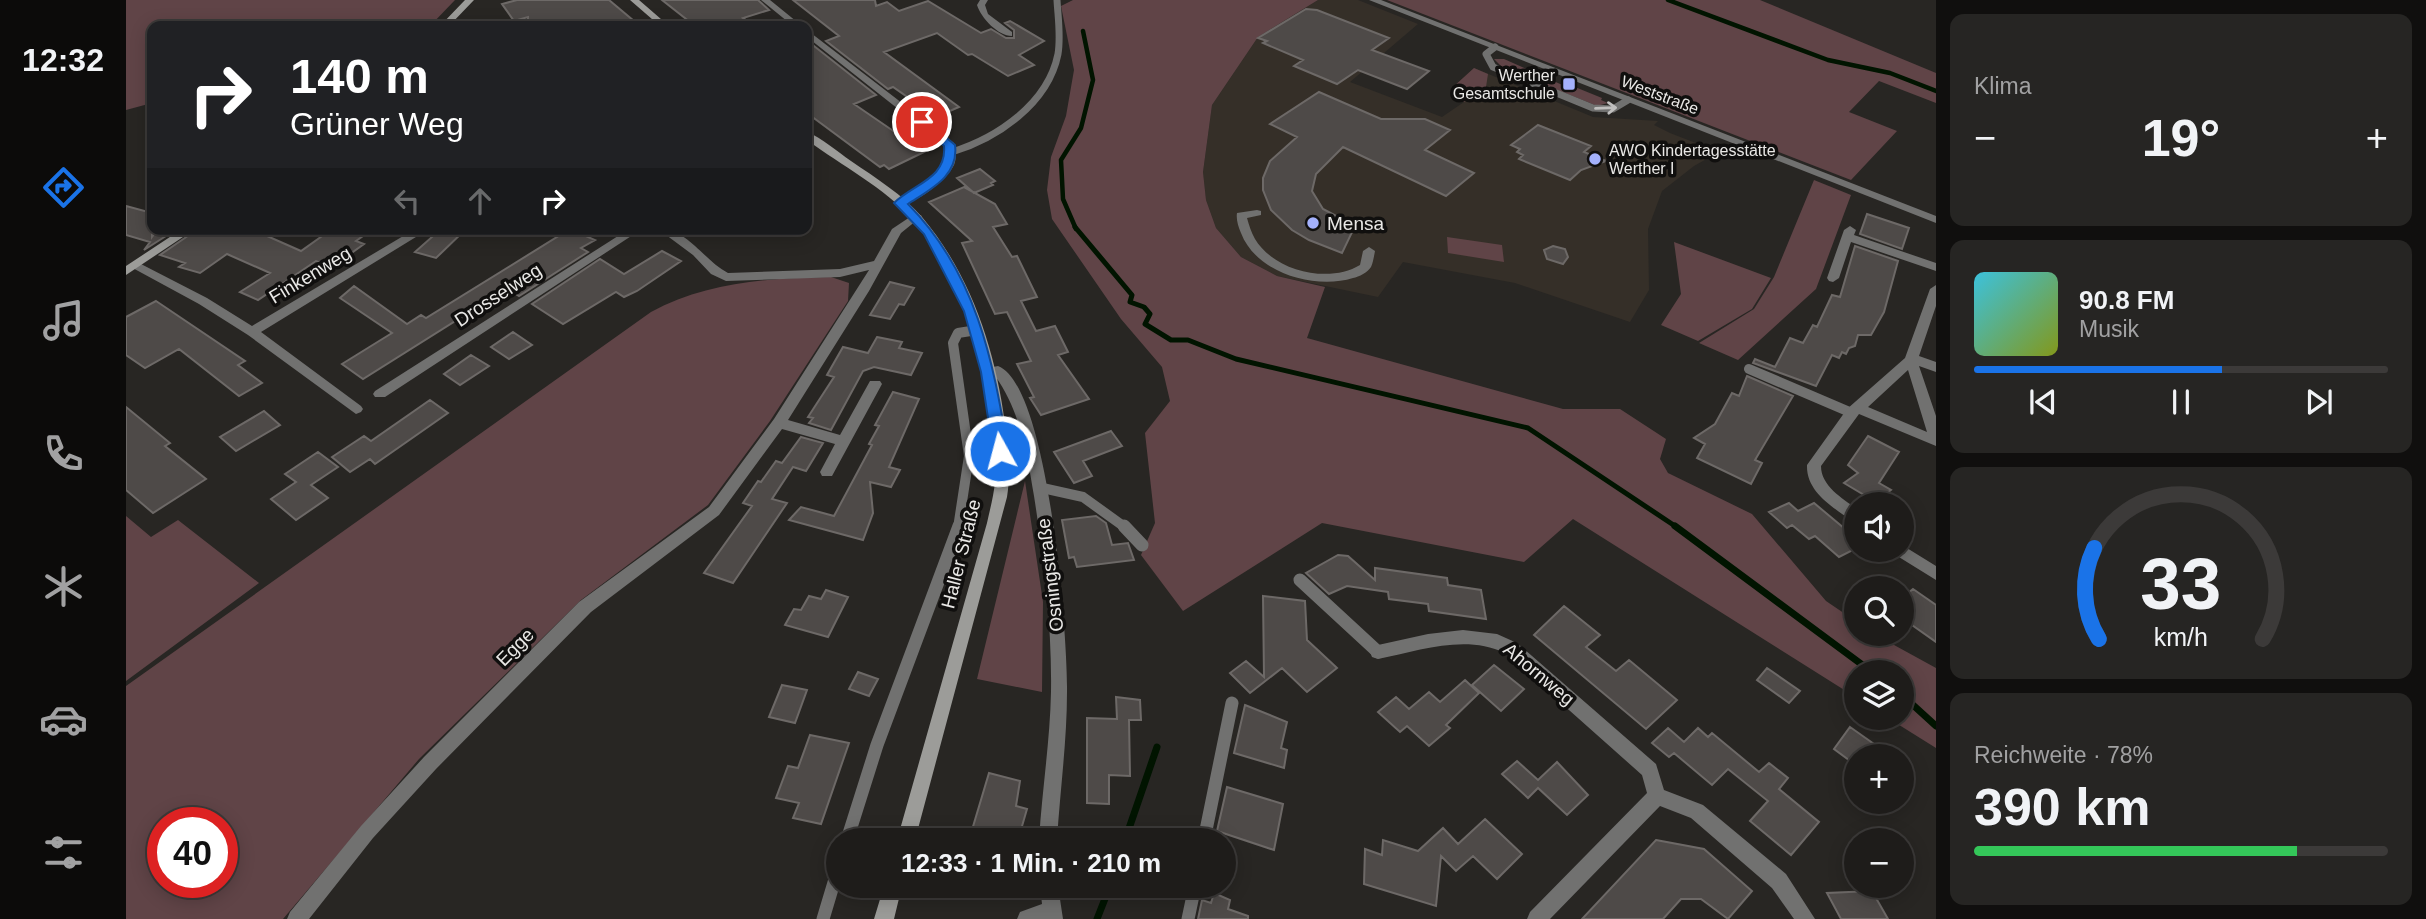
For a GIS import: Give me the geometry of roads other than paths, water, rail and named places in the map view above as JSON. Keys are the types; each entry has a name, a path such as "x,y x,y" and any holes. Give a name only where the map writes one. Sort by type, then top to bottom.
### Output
{"street":[{"path":"449,21 470,0"},
{"path":"634,0 660,21"},
{"path":"765,0 792,21"},
{"path":"984,0 981,5 984,15 1010,34"},
{"name":"Weststraße","path":"1373,0 1936,220"},
{"path":"812,37 943,138 952,152 939,179 900,203"},
{"name":"Haller Straße","path":"812,139 916,216 951,271 977,330 988,372 1003,474 984,562 909,828"},
{"path":"1257,212 1241,215 1252,243 1269,259 1300,273 1324,278 1355,274 1365,267 1369,251"},
{"name":"Egge","path":"298,919 367,832 430,763 585,607 714,511 779,424 863,291 896,231 916,216"},
{"path":"1833,278 1849,233 1936,267"},
{"path":"130,268 181,235"},
{"name":"Finkenweg","path":"252,332 414,235"},
{"name":"Drosselweg","path":"380,394 628,235"},
{"path":"672,235 726,277 840,273 877,264"},
{"path":"130,268 204,300 356,409"},
{"path":"840,273 858,283 863,291"},
{"path":"1844,506 1817,483 1812,472 1814,465 1855,411 1912,359 1936,289"},
{"path":"1912,359 1936,367"},
{"path":"1912,359 1936,439"},
{"name":"Osningstraße","path":"988,372 999,371 1004,375 1023,407 1057,602 1059,692 1049,828"},
{"path":"827,472 875,384"},
{"path":"1855,411 1936,439"},
{"path":"779,424 843,441"},
{"path":"1914,560 1936,574"},
{"name":"Ahornweg","path":"1378,652 1453,639 1500,641 1650,771 1657,796"},
{"path":"1538,919 1657,796 1697,811 1779,881 1805,919"},
{"path":"884,919 890,898"},
{"path":"1027,919 1052,915"}],"lane":[{"path":"952,152 986,139 1003,128 1040,91 1056,61 1059,37 1057,0"},
{"path":"1495,47 1486,54 1493,67 1583,105 1613,109 1629,100"},
{"path":"851,828 877,745 961,521 969,456 953,343 958,333 977,330"},
{"path":"1749,369 1855,411"},
{"path":"1038,487 1057,489 1093,502 1121,521 1142,545"},
{"path":"1300,580 1378,652"},
{"path":"1206,828 1232,702"},
{"path":"823,919 829,898"},
{"path":"1188,919 1192,898"}],"waterway":[{"path":"1668,0 1828,60 1890,73 1936,91"},
{"path":"1075,227 1063,199 1061,160 1081,128 1093,80 1083,31"},
{"path":"1075,227 1132,295 1130,302 1144,307 1150,314 1145,324 1171,340 1188,340 1236,359 1528,428 1675,526"},
{"path":"1675,526 1856,660"},
{"path":"1914,706 1936,726"},
{"path":"1129,828 1157,747"},
{"path":"1097,919 1105,898"}],"place":[{"name":"Werther Gesamtschule","path":"1569,84"},
{"name":"AWO Kindertagesstätte Werther I","path":"1595,159"},
{"name":"Mensa","path":"1313,223"}]}
